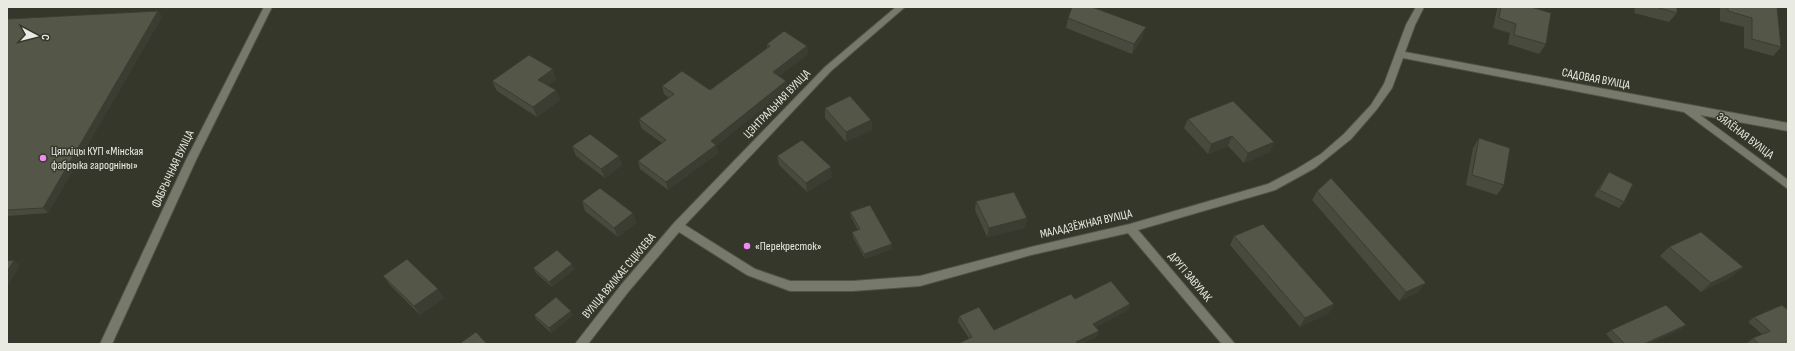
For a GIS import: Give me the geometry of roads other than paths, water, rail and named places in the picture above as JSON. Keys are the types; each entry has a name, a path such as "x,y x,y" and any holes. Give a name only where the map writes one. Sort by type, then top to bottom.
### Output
{"street":[{"name":"ФАБРЫЧНАЯ ВУЛІЦА","path":"106,344 191,160 268,7"},
{"name":"ЦЭНТРАЛЬНАЯ ВУЛІЦА","path":"678,226 828,69 902,7"},
{"name":"МАЛАДЗЁЖНАЯ ВУЛІЦА","path":"678,226 751,272 790,286 845,286 920,281 1031,251 1130,228 1271,187 1308,168 1341,144 1361,123 1379,101 1389,85 1420,7"},
{"name":"САДОВАЯ ВУЛІЦА","path":"1401,54 1686,109 1788,127"},
{"name":"ЗЯЛЁНАЯ ВУЛІЦА","path":"1686,109 1788,184"},
{"name":"ВУЛІЦА ВЯЛІКАЕ СЦІКЛЕВА","path":"581,344 624,288 678,226"},
{"name":"ДРУГІ ЗАВУЛАК","path":"1130,228 1229,344"}],"place":[{"name":"Цяпліцы КУП «Мінская фабрыка гародніны»","path":"43,158"},
{"name":"«Перекресток»","path":"747,246"}]}
